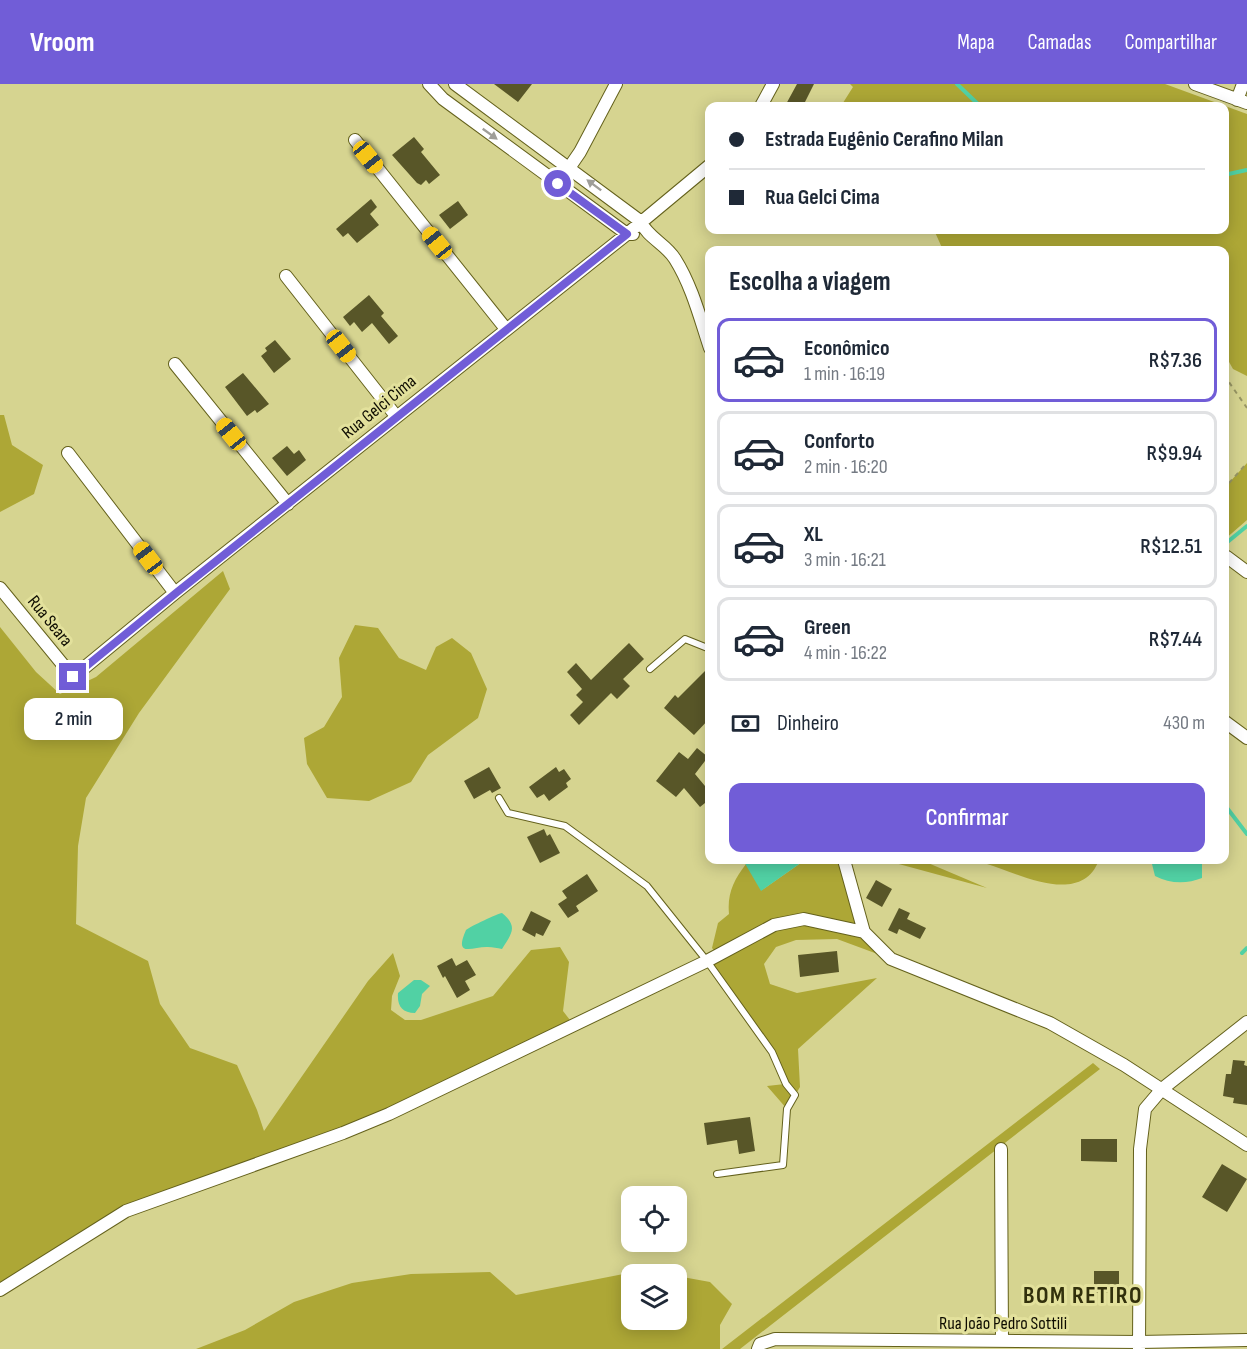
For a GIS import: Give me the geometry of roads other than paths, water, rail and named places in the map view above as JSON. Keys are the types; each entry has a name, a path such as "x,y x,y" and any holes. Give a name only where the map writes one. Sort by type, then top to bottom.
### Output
{"street":[{"path":"429,84 443,99 627,234 640,234 652,238"},
{"path":"443,99 453,84 640,221 652,238 673,256 687,279 705,333"},
{"path":"558,184 580,152 616,84"},
{"path":"764,102 773,84"},
{"path":"1195,84 1242,102 1243,84"},
{"path":"355,140 506,329"},
{"name":"Rua Gelci Cima","path":"73,677 705,169"},
{"path":"286,276 396,416"},
{"path":"175,364 288,504"},
{"path":"68,453 176,593"},
{"path":"1229,558 1247,572"},
{"name":"Rua Seara","path":"0,588 73,677"},
{"path":"1229,725 1247,738"},
{"path":"845,864 864,932 891,959 1050,1023 1124,1065 1247,1145"},
{"path":"0,1290 126,1211 343,1133 389,1114 707,961 774,925 804,919 864,932"},
{"path":"1139,1345 1140,1149 1145,1109 1162,1089 1247,1022"},
{"path":"1001,1149 1002,1341"},
{"name":"Rua João Pedro Sottili","path":"759,1346 775,1339 1139,1345 1247,1340"}],"lane":[{"path":"650,669 686,639 705,648"},
{"path":"499,798 508,813 565,826 647,886 707,961 772,1052 786,1084 795,1095 787,1109 783,1165 717,1174"}],"waterway":[{"path":"957,84 976,102"},
{"path":"1229,174 1247,170"},
{"path":"1229,541 1247,526"},
{"path":"1229,811 1247,834"},
{"path":"1242,953 1247,948"}],"district":[{"name":"BOM RETIRO","path":"1083,1295"}]}
